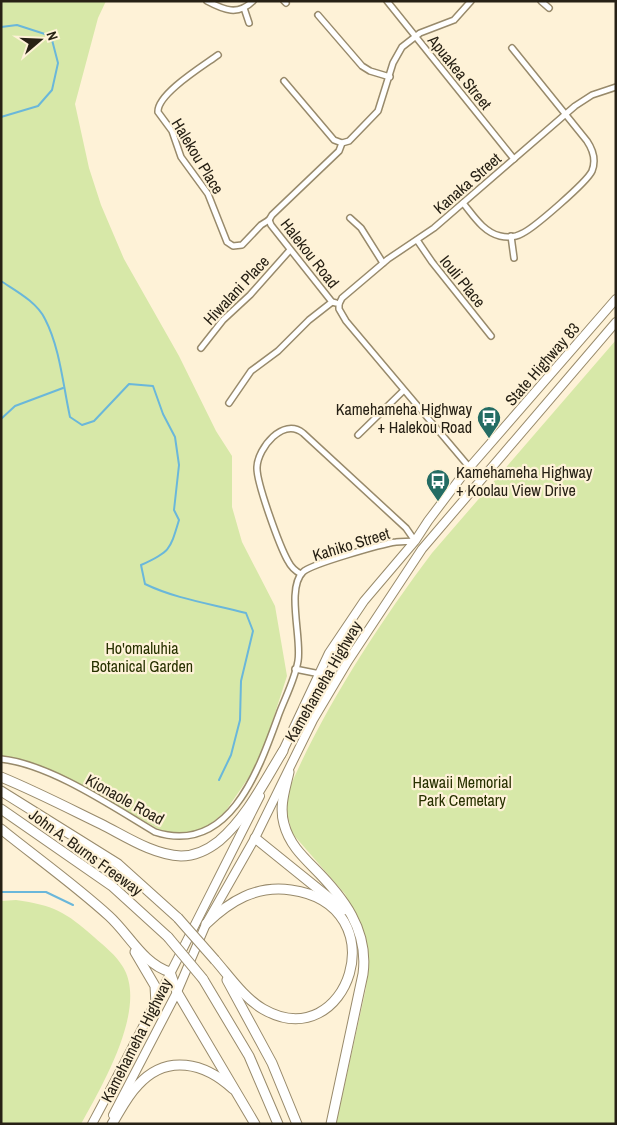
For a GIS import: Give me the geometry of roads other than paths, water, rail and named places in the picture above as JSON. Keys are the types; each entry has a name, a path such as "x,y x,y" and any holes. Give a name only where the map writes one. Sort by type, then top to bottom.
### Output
{"highway":[{"path":"1,777 34,791 146,846 166,854 182,856 196,854 209,848 235,824 282,751"},
{"path":"289,772 282,805 288,837 299,852 340,894 362,938 364,967 331,1124"},
{"name":"John A. Burns Freeway","path":"1,791 118,864 178,918 215,960"},
{"name":"John A. Burns Freeway","path":"1,809 112,886 168,937 203,979 249,1056 278,1124"},
{"path":"1,829 108,916 151,963 160,969 170,972 177,992 255,1124"},
{"path":"255,838 343,910 348,910"},
{"path":"206,924 228,905 248,894 270,889 294,890 317,898 336,911 348,928 354,949 352,970 344,989 322,1011 300,1018 279,1015 262,1008 247,996 215,960"},
{"path":"108,916 154,982 156,1004"},
{"path":"215,960 262,1044 297,1124"},
{"path":"112,1124 138,1084 148,1076 166,1067 186,1065 205,1069 217,1075 237,1092"}],"main road":[{"name":"State Highway 83","path":"415,541 428,521 470,468 616,299"},
{"name":"Kamehameha Highway","path":"108,1124 177,992 206,924 255,838 313,720 334,684 422,549 616,322"},
{"path":"544,382 555,392"},
{"path":"470,468 482,479"},
{"path":"415,541 422,549"},
{"name":"Kamehameha Highway","path":"92,1124 156,1004 170,972 282,751 329,653 364,601 415,541"},
{"path":"320,674 334,684"},
{"path":"240,835 255,838"}],"street":[{"path":"207,1 227,10 244,8 253,1"},
{"name":"Apuakea Street","path":"387,1 514,159"},
{"name":"Halekou Road","path":"470,468 346,321 339,309 339,304 332,302 271,225 270,220 272,214 339,151 342,143 351,140 378,111 399,52 415,36 454,20 471,1"},
{"path":"541,1 549,8"},
{"path":"244,8 249,24"},
{"path":"318,15 362,66 370,71 390,77"},
{"path":"463,203 487,230 499,236 511,236 529,229 586,180 594,164 592,150 512,48"},
{"name":"Halekou Place","path":"218,55 166,95 159,104 158,112 172,130 181,156 208,194 227,242 233,246 242,246 261,225 270,220"},
{"path":"284,81 334,140 342,143"},
{"name":"Kanaka Street","path":"339,304 342,298 383,263 417,240 463,203 565,114 586,98 616,87"},
{"path":"350,218 364,232 383,263"},
{"path":"511,236 514,258"},
{"name":"Iouli Place","path":"417,240 432,262 491,336"},
{"name":"Hiwalani Place","path":"201,348 223,320 250,295 290,250"},
{"path":"229,403 251,371 278,352 308,320 332,302"},
{"path":"358,435 404,391"},
{"path":"301,574 295,571 285,555 257,471 261,453 278,432 284,428 300,430 392,515 415,541"},
{"name":"Kahiko Street","path":"295,669 298,653 295,595 297,582 301,574 319,565 395,542 415,541"},
{"path":"295,669 320,674"},
{"name":"Kionaole Road","path":"1,759 28,765 82,789 155,832 168,836 184,837 199,834 228,814 255,774 270,743 295,669"}],"waterway":[{"path":"1,27 17,25 51,36 58,63 52,90 38,106 1,117"},
{"path":"1,281 32,302 45,319 58,354 70,417 82,425 94,421 129,384 153,386 163,414 175,437 179,465 174,510 179,520 168,549 158,557 141,565 145,584 182,597 246,613 253,631 241,681 240,720 231,755 219,780"},
{"path":"1,419 15,406 63,388"},
{"path":"1,892 46,892 73,905"}],"place":[{"name":"Kamehameha Highway + Halekou Road","path":"489,439"},
{"name":"Kamehameha Highway + Koolau View Drive","path":"438,502"}],"park label":[{"name":"Ho'omaluhia Botanical Garden","path":"142,657"},
{"name":"Hawaii Memorial Park Cemetary","path":"462,791"}]}
